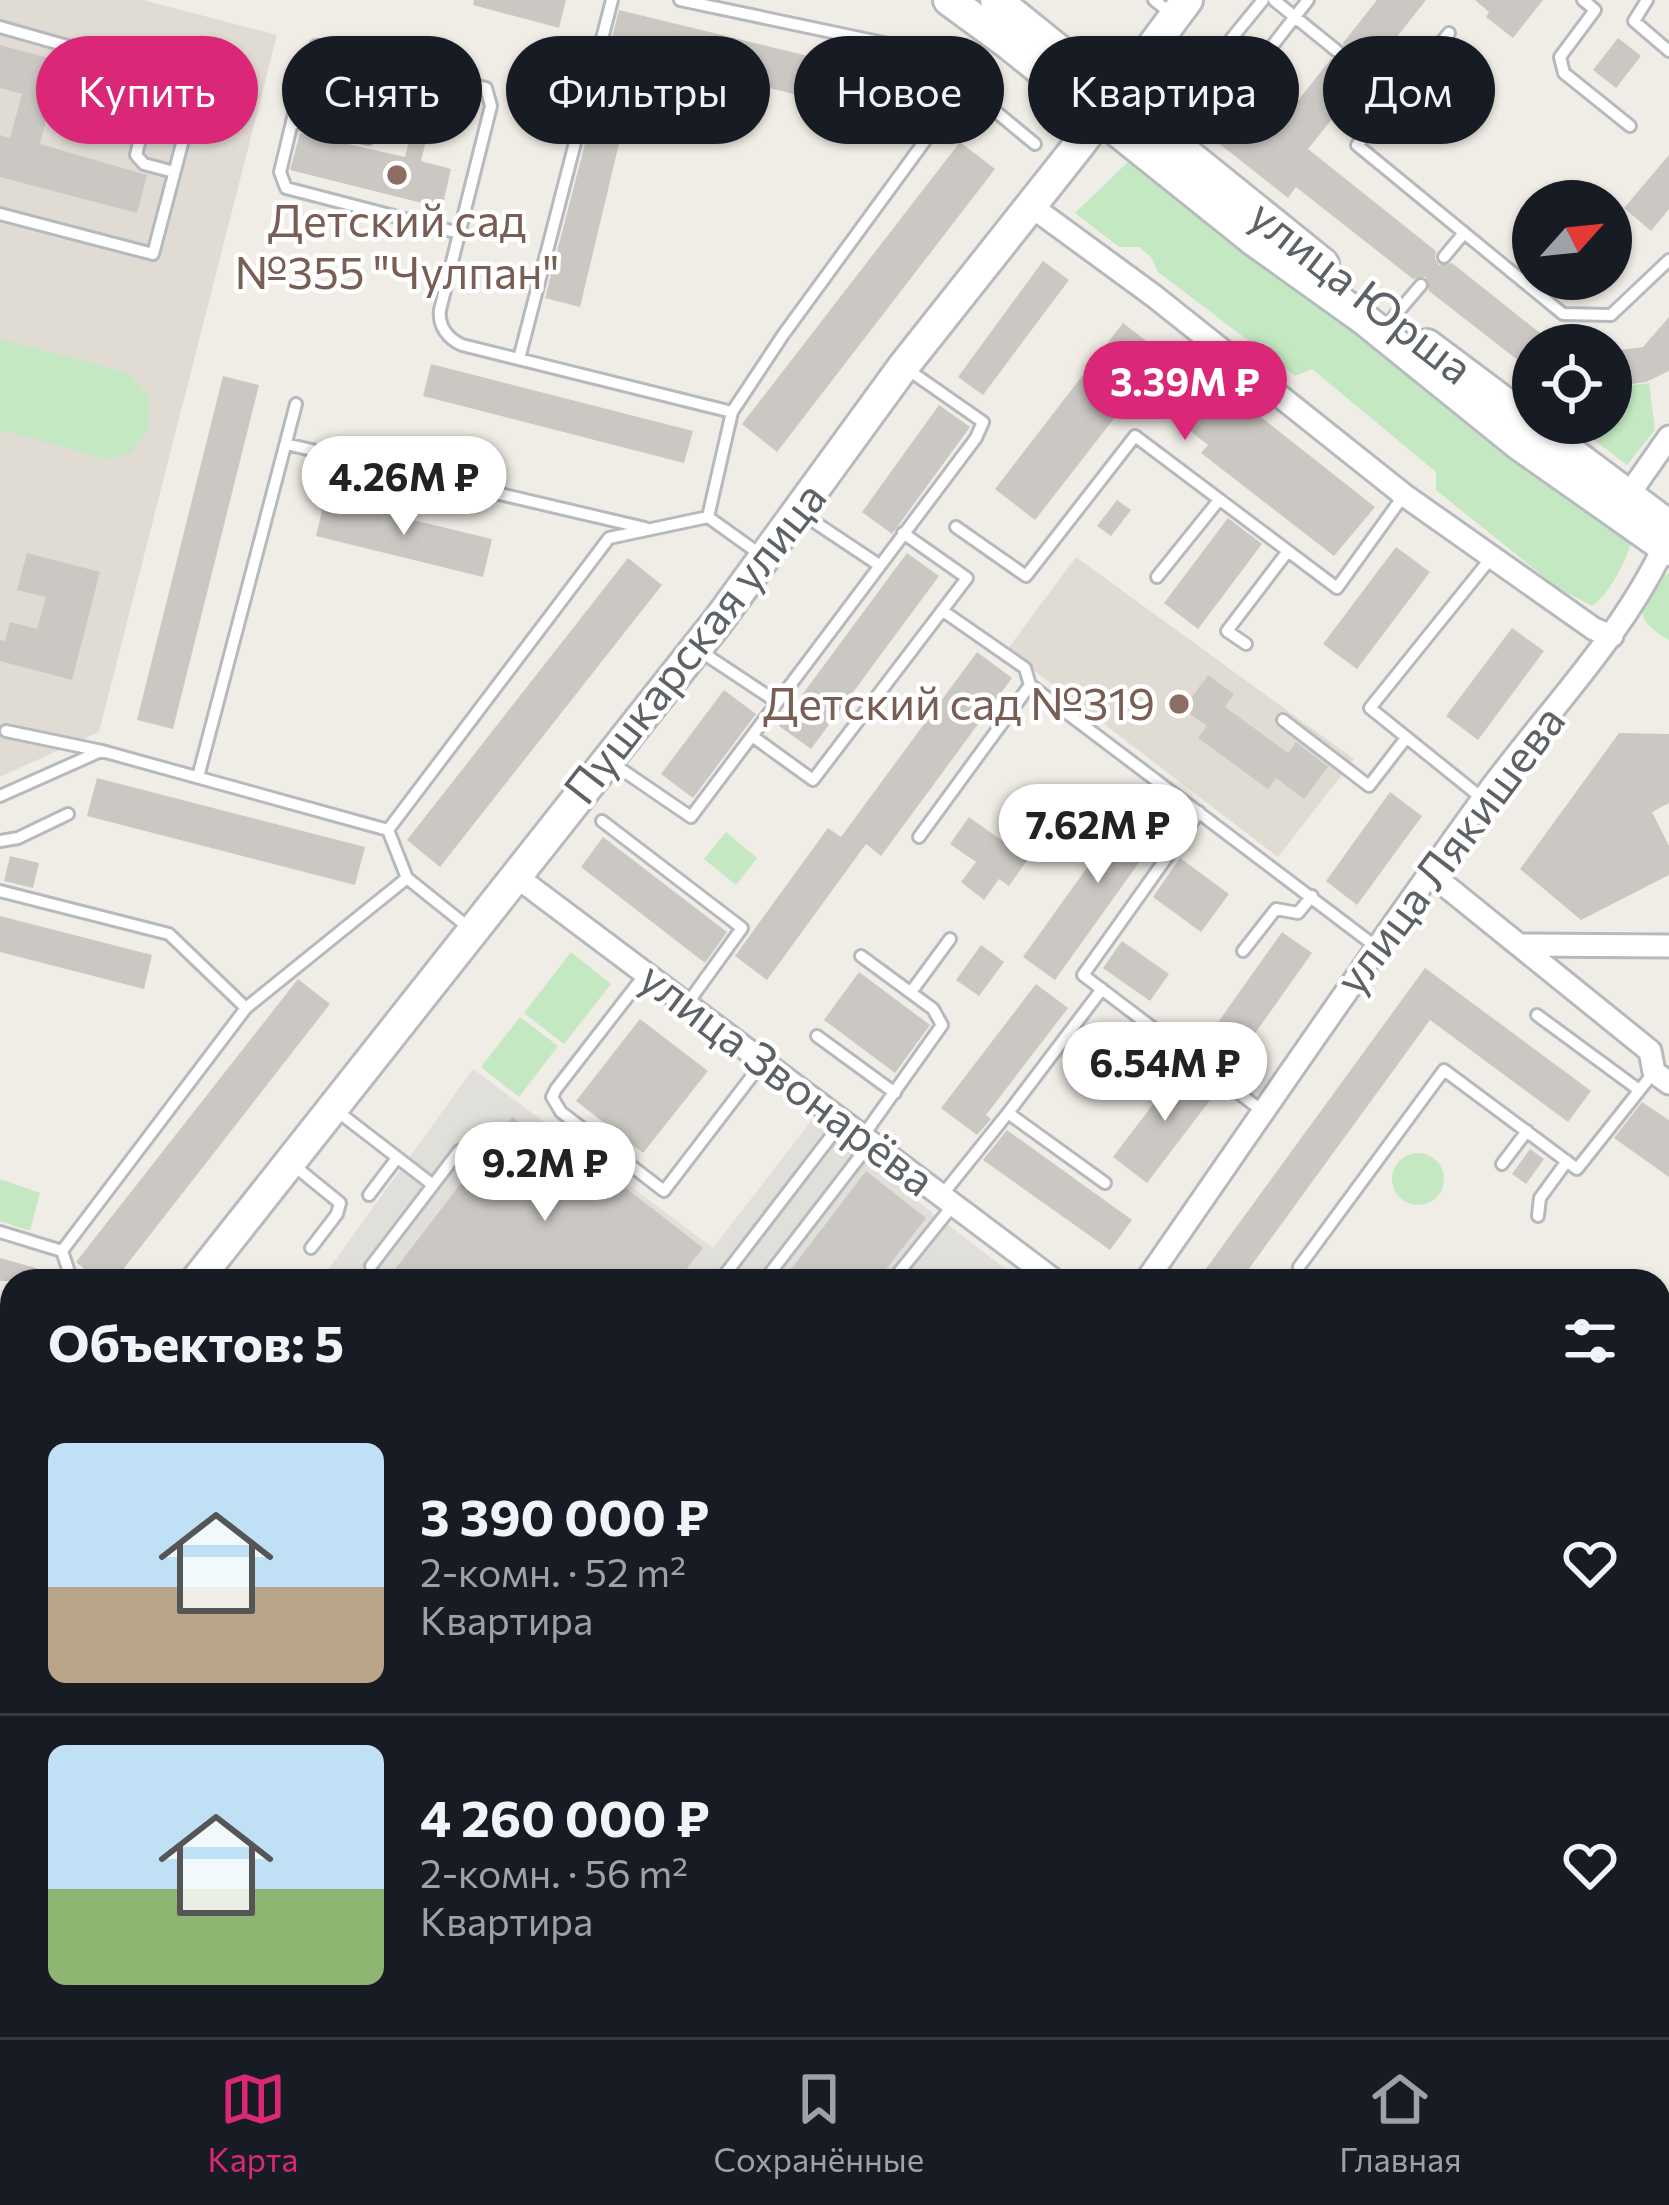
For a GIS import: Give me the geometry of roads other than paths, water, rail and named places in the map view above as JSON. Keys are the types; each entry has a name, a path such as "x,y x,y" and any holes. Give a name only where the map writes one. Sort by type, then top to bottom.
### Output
{"main road":[{"path":"949,0 1028,54"},
{"path":"996,0 1033,36"},
{"name":"Пушкарская улица","path":"1152,36 1172,5"},
{"name":"Пушкарская улица","path":"205,1269 697,649 903,367 1078,144"},
{"name":"улица Юрша","path":"1152,144 1668,539"}],"street":[{"path":"1031,206 1154,296 1405,495 1491,558 1612,636"},
{"path":"1622,504 1669,437"},
{"name":"улица Лякишева","path":"1154,1269 1375,946 1612,636 1668,539"},
{"path":"1430,874 1650,1051 1661,1077"},
{"name":"улица Звонарёва","path":"518,877 1039,1269"},
{"path":"1521,945 1669,946"}],"lane":[{"path":"519,359 612,0"},
{"path":"680,0 851,36"},
{"path":"1234,36 1263,0"},
{"path":"1274,0 1323,40"},
{"path":"1280,36 1308,0"},
{"path":"1582,0 1595,10 1560,57 1564,73 1630,126"},
{"path":"1647,0 1634,21 1669,51"},
{"path":"0,28 36,38"},
{"path":"482,88 491,96 482,135"},
{"path":"1004,118 1028,138"},
{"path":"139,144 136,155 144,164 174,172"},
{"path":"0,214 153,254 182,144"},
{"path":"287,144 280,172 286,188 459,233"},
{"path":"480,144 440,322 457,344 732,412"},
{"path":"708,517 732,412 923,144"},
{"path":"1358,144 1563,314 1611,315 1669,260"},
{"path":"1444,257 1464,233"},
{"path":"1386,326 1421,285"},
{"path":"606,760 691,817 976,438 983,422 903,367"},
{"path":"198,777 296,404"},
{"path":"956,526 1026,576 1135,436 1337,589 1405,495"},
{"path":"286,444 647,529"},
{"path":"1157,577 1220,500"},
{"path":"799,512 880,565"},
{"path":"388,830 610,538 708,517 764,557"},
{"path":"752,736 813,780 943,611 967,578 903,533"},
{"path":"1246,644 1227,632 1288,551"},
{"path":"1483,799 1370,708 1491,558"},
{"path":"943,611 1025,668 1030,685 1375,946"},
{"path":"697,649 777,702"},
{"path":"919,837 1030,685"},
{"path":"1283,720 1369,786 1406,738"},
{"path":"6,731 102,751 388,830"},
{"path":"0,796 102,751"},
{"path":"1199,812 1083,975 1262,1110"},
{"path":"0,842 68,814"},
{"path":"602,821 742,928 687,1004"},
{"path":"388,830 407,878 446,905 473,932"},
{"path":"62,1251 246,1008 407,878"},
{"path":"0,891 169,934 246,1008"},
{"path":"1243,951 1271,912 1280,907 1298,914 1312,896"},
{"path":"911,992 950,939"},
{"path":"773,1269 942,1025 940,1016 861,956"},
{"path":"646,973 552,1097 561,1112 664,1191 764,1062"},
{"path":"900,1269 1102,989"},
{"path":"1537,1015 1639,1090"},
{"path":"817,1036 895,1093"},
{"path":"1299,1267 1444,1070 1577,1169 1639,1090 1661,1077"},
{"path":"333,1108 433,1185"},
{"path":"1008,1114 1105,1183"},
{"path":"729,1269 842,1121"},
{"path":"1502,1164 1527,1131"},
{"path":"370,1266 459,1151"},
{"path":"369,1195 397,1158"},
{"path":"1538,1216 1540,1198 1567,1161"},
{"path":"290,1162 340,1203 311,1248"},
{"path":"0,1232 62,1251"},
{"path":"62,1251 68,1269"},
{"path":"0,1636 0,1661"}],"place":[{"name":"Детский сад №355 \"Чулпан\"","path":"397,175"},
{"name":"Детский сад №319","path":"1179,704"}]}
